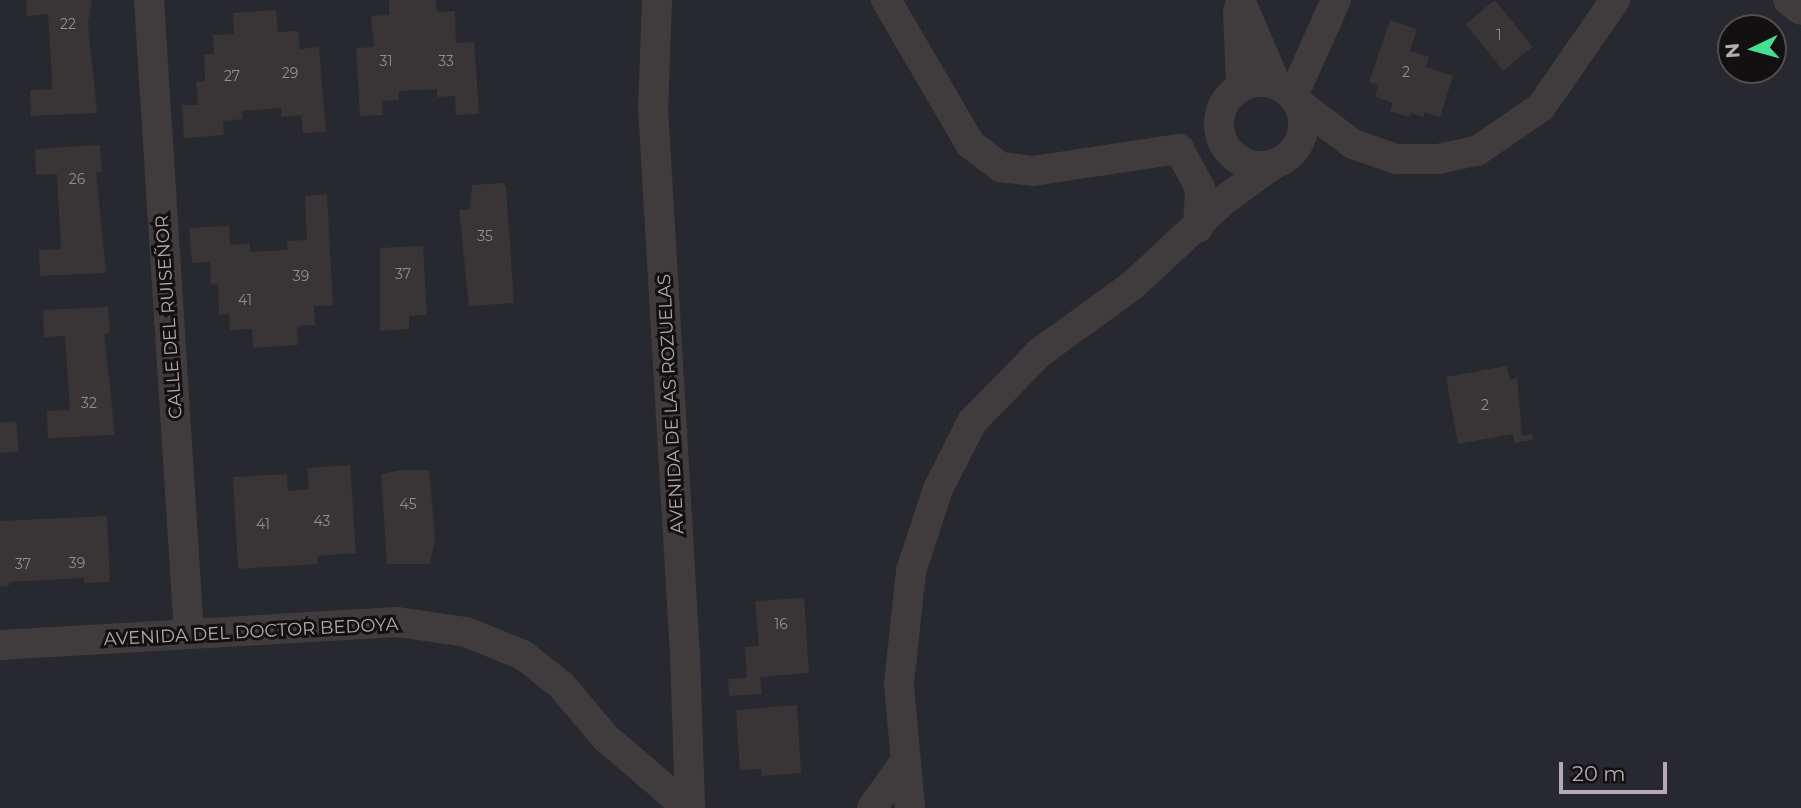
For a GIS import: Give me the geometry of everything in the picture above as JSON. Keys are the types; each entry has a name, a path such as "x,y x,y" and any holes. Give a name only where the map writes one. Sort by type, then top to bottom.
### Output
{"street":[{"name":"CALLE DEL RUISEÑOR","path":"149,0 189,634"},
{"name":"AVENIDA DE LAS ROZUELAS","path":"657,0 653,107 685,655 689,808"},
{"path":"886,0 971,144 1000,167 1033,171 1179,149 1226,146 1248,163 1274,164"},
{"path":"1224,200 1226,146 1221,113 1241,87 1239,0"},
{"path":"1239,0 1303,124 1297,146"},
{"path":"1289,94 1336,0"},
{"path":"1241,87 1289,94 1353,144 1396,159 1438,159 1478,151 1541,107 1615,0"},
{"path":"1787,0 1801,10"},
{"path":"910,808 904,763 899,673 911,571 938,489 972,422 1039,353 1133,285 1198,228 1224,200 1297,146 1353,144"},
{"path":"1179,149 1200,188 1198,228"},
{"name":"AVENIDA DEL DOCTOR BEDOYA","path":"0,645 397,622 466,632 533,662 561,685 606,738 689,808"},
{"path":"872,808 904,763"}],"shaded area":[{"path":"0,0 1801,0 1801,808 0,808"}],"building":[{"path":"26,0 92,0 88,23 97,113 31,116 30,90 52,89 52,77 48,14 27,16"},
{"path":"389,0 436,0 437,12 455,11 456,43 474,42 479,114 456,115 455,96 437,97 437,89 399,91 399,100 382,101 383,115 360,116 356,48 374,47 371,16 389,15"},
{"path":"1495,0 1533,47 1503,71 1465,24"},
{"path":"276,10 278,32 298,31 300,49 319,47 326,132 303,133 301,115 281,117 281,108 242,111 243,119 223,121 224,135 184,138 182,105 198,105 196,82 205,81 204,55 214,54 213,35 234,34 233,13"},
{"path":"1390,20 1417,29 1410,51 1429,57 1426,67 1453,76 1440,117 1425,112 1423,117 1411,113 1409,117 1390,111 1393,103 1375,97 1378,85 1369,82"},
{"path":"100,145 102,172 96,172 106,273 40,276 39,250 61,249 57,174 36,175 35,149"},
{"path":"502,183 506,187 514,303 469,306 459,210 470,209 472,185"},
{"path":"327,194 333,305 314,306 315,325 297,326 298,345 253,348 252,329 230,330 229,314 219,315 218,284 211,285 210,262 192,263 189,228 229,226 230,245 250,243 250,252 288,250 287,241 307,240 305,196"},
{"path":"423,246 427,315 409,316 409,329 380,331 380,248"},
{"path":"108,307 110,333 104,334 115,435 48,438 47,411 70,410 65,336 44,337 43,310"},
{"path":"1507,366 1510,380 1517,378 1522,436 1532,434 1533,440 1514,443 1513,434 1458,444 1446,377"},
{"path":"16,421 19,451 0,453 0,423"},
{"path":"350,465 356,553 317,556 318,564 238,569 233,477 287,474 288,491 309,489 307,468"},
{"path":"402,470 429,470 435,538 430,564 387,564 381,474"},
{"path":"107,516 110,582 84,583 84,578 9,582 9,586 0,587 0,521"},
{"path":"804,598 809,673 760,677 762,694 729,696 728,679 747,678 745,647 759,646 755,601"},
{"path":"797,705 801,773 762,776 761,769 740,770 736,710"}]}
